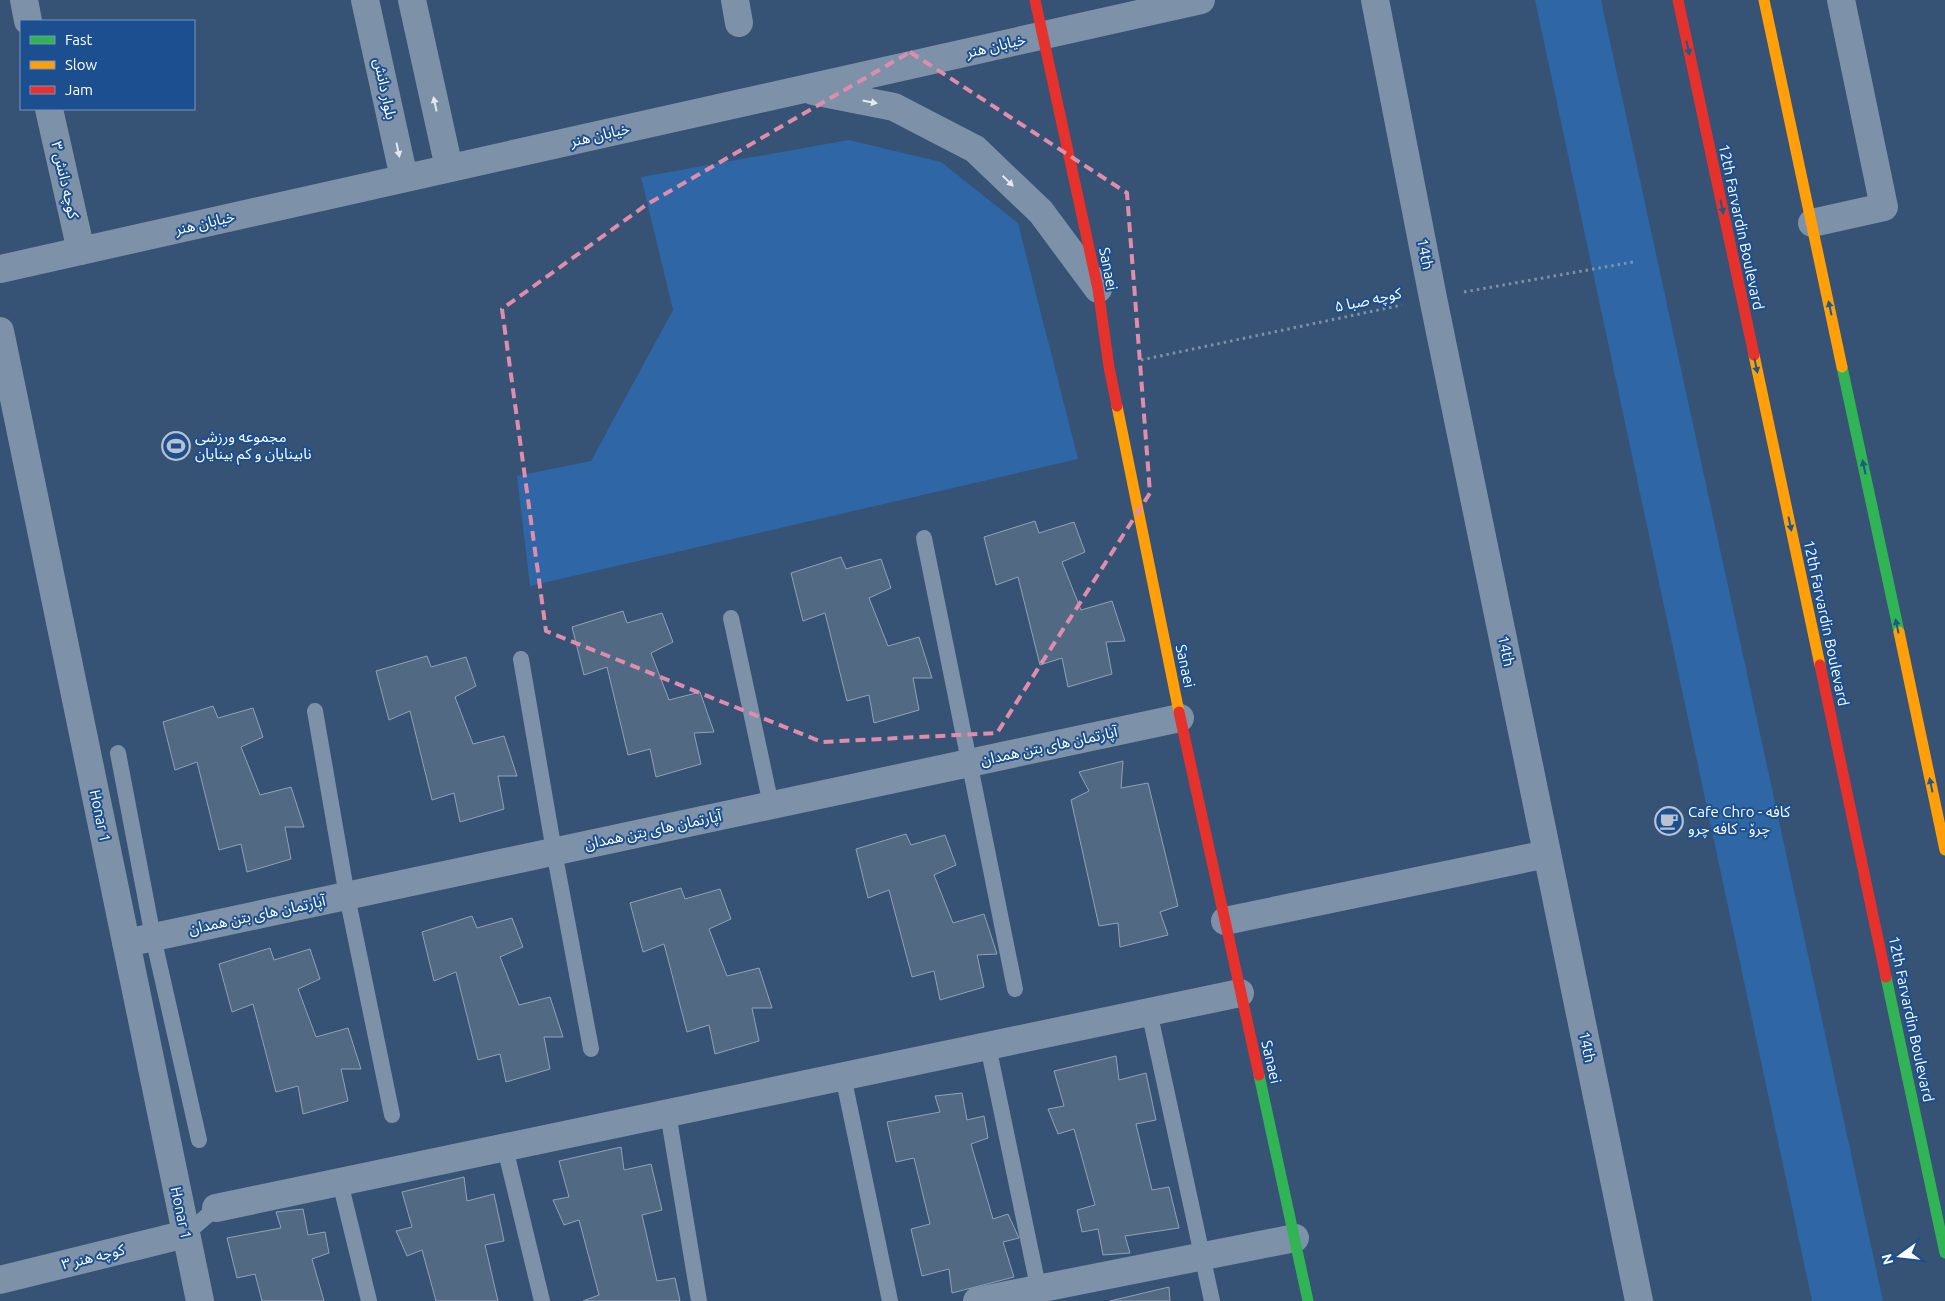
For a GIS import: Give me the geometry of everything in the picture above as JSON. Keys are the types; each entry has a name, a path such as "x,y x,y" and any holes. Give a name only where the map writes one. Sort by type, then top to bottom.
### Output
{"main road":[{"name":"Sanaei","path":"1035,0 1098,289 1109,367 1180,718 1308,1301"},
{"name":"12th Farvardin Boulevard","path":"1678,0 1945,1253"},
{"path":"1764,0 1945,850"}],"street":[{"path":"24,0 28,20"},
{"name":"بلوار دانش","path":"365,0 404,178"},
{"path":"412,0 449,168"},
{"name":"خیابان هنر","path":"0,269 1201,0"},
{"name":"14th","path":"1374,0 1433,298 1639,1301"},
{"path":"1812,223 1884,207 1841,0"},
{"path":"805,89 894,107 975,149 1041,212 1098,289"},
{"name":"کوچه دانش ۳","path":"49,110 81,250"},
{"name":"Honar 1","path":"0,331 200,1301"},
{"name":"آپارتمان های بتن همدان","path":"126,942 1180,718"},
{"path":"1225,921 1547,854"},
{"path":"216,1208 1240,993"},
{"name":"کوچه هنر ۳","path":"0,1280 186,1234"},
{"path":"977,1301 1040,1295 1201,1256 1295,1238"}],"lane":[{"path":"924,538 968,764 1015,989"},
{"path":"730,618 771,805"},
{"path":"521,659 554,852 591,1049"},
{"path":"315,711 347,896 392,1115"},
{"path":"118,753 153,937 199,1140"},
{"path":"1149,1011 1212,1301"},
{"path":"988,1046 1040,1295"},
{"path":"843,1076 890,1301"},
{"path":"668,1113 699,1301"},
{"path":"505,1148 542,1301"},
{"path":"340,1182 369,1301"},
{"path":"186,1234 216,1208"}],"path":[{"name":"کوچه صبا ۵","path":"1109,367 1433,298 1633,262"}],"highlighted area":[{"path":"910,52 1127,193 1150,493 997,733 822,742 546,631 502,309 646,205"}],"shaded area":[{"path":"1535,0 1601,0 1883,1301 1812,1301"},
{"path":"849,140 941,162 1018,223 1078,459 530,586 517,476 591,461 673,310 641,177"}],"building":[{"path":"1035,521 1039,533 1074,522 1085,552 1062,562 1081,610 1112,601 1125,641 1106,642 1112,674 1068,687 1062,658 1040,665 1018,577 996,585 984,537"},
{"path":"841,557 846,569 881,559 891,588 869,598 888,646 919,637 932,678 913,678 919,710 874,723 869,695 847,701 825,613 803,621 791,573"},
{"path":"623,611 627,623 662,613 673,642 651,653 669,700 700,692 714,732 694,733 701,764 656,777 650,749 628,755 607,667 584,675 572,627"},
{"path":"427,656 431,667 466,657 476,686 455,697 473,744 504,736 517,776 498,776 504,809 460,822 454,793 432,800 410,711 389,720 376,671"},
{"path":"213,706 218,718 253,708 263,737 241,747 260,795 291,787 304,827 285,827 291,859 247,872 241,844 219,850 197,762 175,770 163,722"},
{"path":"1123,761 1121,788 1148,783 1178,906 1160,912 1168,935 1120,947 1118,923 1099,926 1071,800 1089,791 1079,772"},
{"path":"906,834 911,845 945,835 956,865 934,875 953,923 984,914 997,954 977,955 984,987 940,1000 934,971 912,977 889,890 868,898 856,849"},
{"path":"681,888 685,899 720,889 731,919 709,929 727,976 759,968 772,1008 752,1008 759,1041 715,1054 709,1025 687,1032 664,944 643,952 630,903"},
{"path":"472,916 477,928 512,918 523,947 500,957 519,1005 550,997 563,1037 544,1037 550,1069 506,1082 500,1054 478,1060 456,972 434,981 422,932"},
{"path":"270,948 274,960 310,949 320,979 298,989 316,1037 348,1028 361,1069 341,1069 348,1101 303,1114 298,1086 276,1092 253,1004 232,1012 219,964"},
{"path":"1116,1056 1119,1080 1146,1073 1156,1120 1136,1124 1152,1190 1169,1187 1179,1228 1125,1236 1130,1253 1103,1255 1098,1229 1082,1232 1077,1210 1095,1205 1074,1129 1058,1134 1048,1109 1064,1106 1054,1071"},
{"path":"962,1093 967,1120 984,1116 988,1138 971,1144 993,1219 1008,1214 1019,1238 1003,1242 1014,1277 952,1293 949,1269 922,1276 911,1229 930,1224 914,1158 896,1162 887,1122 940,1112 935,1096"},
{"path":"621,1147 624,1170 651,1164 662,1210 642,1215 657,1281 675,1278 680,1301 583,1301 599,1295 579,1220 564,1225 553,1200 569,1197 559,1161"},
{"path":"464,1177 467,1201 494,1194 504,1241 485,1245 498,1301 436,1301 422,1250 407,1256 396,1231 412,1227 402,1192"},
{"path":"303,1209 308,1235 325,1232 329,1253 312,1259 324,1301 262,1301 255,1274 237,1278 227,1238 281,1228 276,1212"},
{"path":"1169,1287 1170,1301 1110,1301"}],"traffic: fast":[{"path":"1842,367 1899,632"},
{"path":"1886,977 1945,1253"},
{"path":"1259,1075 1308,1301"}],"traffic: slow":[{"path":"1764,0 1842,367"},
{"path":"1754,355 1820,665"},
{"path":"1117,406 1179,712"},
{"path":"1899,632 1945,850"}],"traffic: jam":[{"path":"1035,0 1098,289 1109,367 1117,406"},
{"path":"1678,0 1754,355"},
{"path":"1820,665 1886,977"},
{"path":"1179,712 1259,1075"}],"place":[{"name":"مجموعه ورزشی نابینایان و کم بینایان","path":"176,446"},
{"name":"Cafe Chro - کافە چرۆ - کافه چرو","path":"1669,821"}]}
